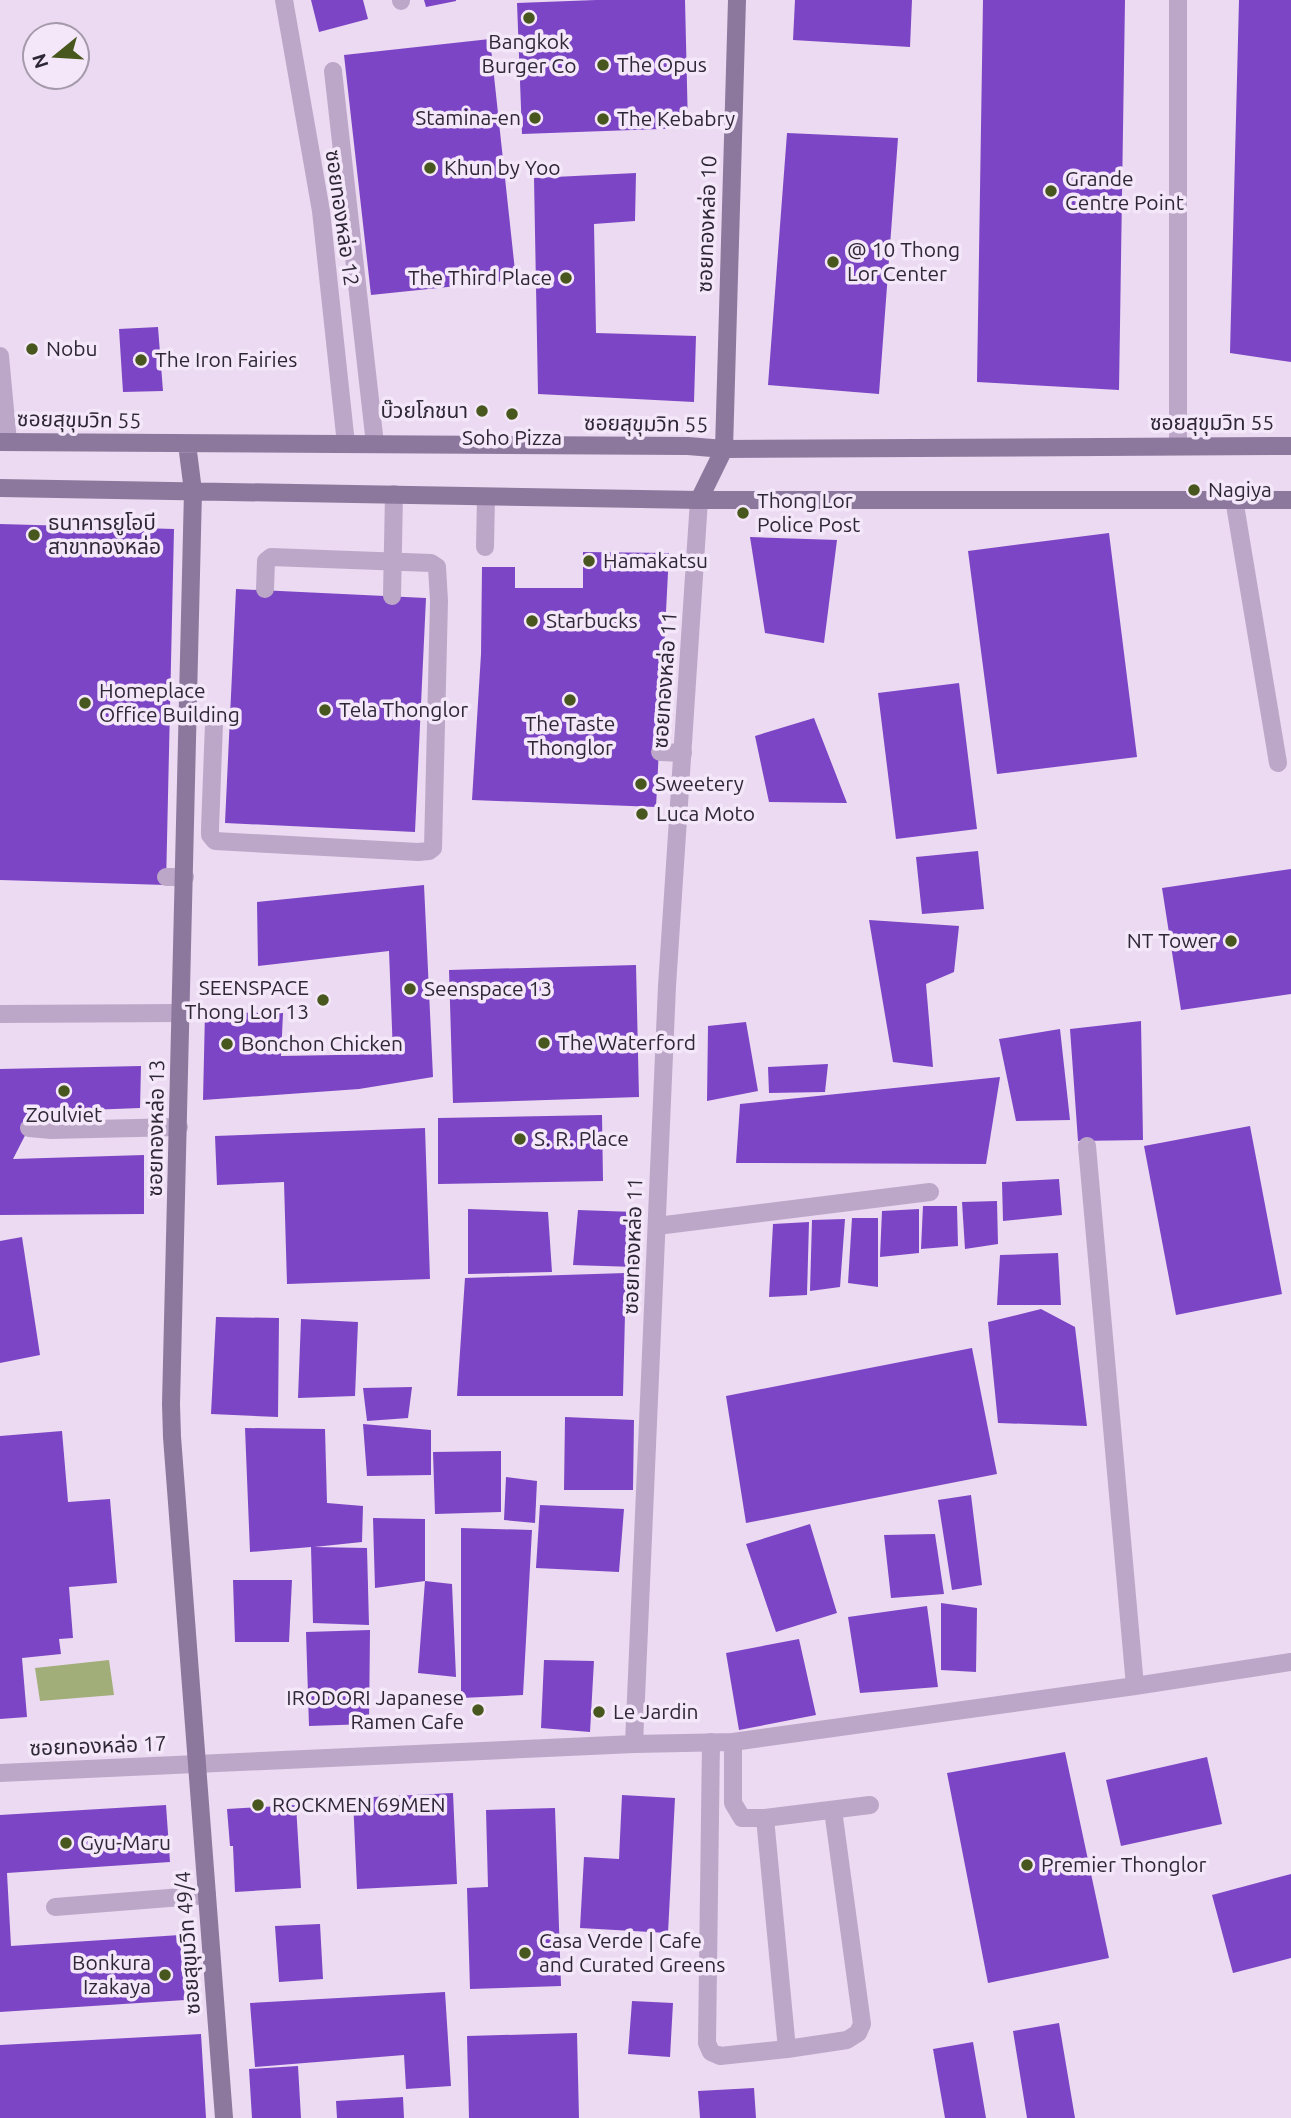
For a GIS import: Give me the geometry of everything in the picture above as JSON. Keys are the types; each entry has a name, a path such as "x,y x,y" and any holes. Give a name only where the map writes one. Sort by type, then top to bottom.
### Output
{"main road":[{"name":"ซอยทองหล่อ 10","path":"724,449 737,0"},
{"name":"ซอยสุขุมวิท 55","path":"4,442 688,446 724,449 1291,446"},
{"name":"ซอยทองหล่อ 13","path":"187,444 193,491 172,1437 197,1765"},
{"path":"699,500 724,449"},
{"path":"0,488 699,500 1291,500"},
{"name":"ซอยสุขุมวิท 49/4","path":"197,1765 224,2118"}],"street":[{"name":"ซอยทองหล่อ 12","path":"284,0 321,211 346,444"},
{"path":"1178,0 1178,445"},
{"path":"333,71 375,444"},
{"path":"0,356 4,442"},
{"path":"391,596 394,494"},
{"path":"485,547 486,496"},
{"path":"1234,499 1278,763"},
{"name":"ซอยทองหล่อ 11","path":"634,1744 667,986 699,500"},
{"path":"214,723 210,829 215,841 418,852 432,850 439,569 431,563 271,557 266,561 265,589"},
{"path":"660,752 683,753"},
{"path":"166,877 185,877"},
{"path":"0,1014 181,1013"},
{"path":"29,1128 51,1130 179,1127"},
{"path":"1087,1146 1135,1686"},
{"path":"657,1226 930,1192"},
{"name":"ซอยทองหล่อ 17","path":"0,1773 394,1754 733,1742 1291,1662"},
{"path":"711,1742 707,2043 711,2052 720,2056 787,2049 847,2040 858,2033 862,2024 832,1810"},
{"path":"733,1742 733,1803 742,1818 765,1818 870,1805"},
{"path":"765,1818 787,2049"},
{"path":"55,1908 207,1895"}],"shaded area":[{"path":"109,1660 114,1695 40,1701 35,1668"}],"building":[{"path":"311,0 363,0 368,19 319,32"},
{"path":"424,0 456,0 456,1 426,7"},
{"name":"The Opus","path":"685,0 688,128 522,134 517,3"},
{"path":"795,0 912,0 910,47 793,40"},
{"name":"Grande Centre Point","path":"983,0 1125,0 1119,390 977,382"},
{"path":"1239,0 1291,0 1291,362 1230,353"},
{"name":"Khun by Yoo","path":"490,39 516,280 371,295 344,55"},
{"name":"@ 10 Thong Lor Center","path":"787,133 898,138 879,394 768,385"},
{"name":"The Third Place","path":"636,173 635,221 594,224 596,333 696,336 694,402 538,394 534,178"},
{"name":"The Iron Fairies","path":"158,327 163,391 123,392 119,329"},
{"name":"Homeplace Office Building","path":"0,524 174,529 166,885 0,880"},
{"path":"1109,533 1137,757 997,774 968,551"},
{"path":"750,537 837,540 824,643 765,633"},
{"name":"The Taste Thonglor","path":"583,552 669,553 656,807 472,800 481,654 482,567 515,567 515,588 583,588"},
{"name":"Tela Thonglor","path":"236,589 426,598 415,832 225,823"},
{"path":"959,683 977,829 896,839 878,693"},
{"path":"814,718 847,803 769,802 755,736"},
{"path":"978,851 984,909 922,914 916,857"},
{"name":"NT Tower","path":"1291,869 1291,994 1181,1010 1162,888"},
{"name":"Seenspace 13","path":"424,885 433,1077 359,1089 203,1100 205,1012 283,1013 281,1056 393,1054 389,951 258,966 257,902"},
{"path":"869,920 959,926 954,972 926,984 933,1067 893,1062"},
{"name":"The Waterford","path":"636,965 639,1097 453,1103 449,970"},
{"path":"1141,1021 1143,1140 1078,1141 1070,1029"},
{"path":"746,1022 758,1091 707,1101 708,1026"},
{"path":"1060,1029 1070,1120 1016,1121 999,1039"},
{"path":"828,1064 825,1092 769,1093 768,1067"},
{"path":"141,1066 140,1108 37,1112 13,1159 144,1155 144,1214 0,1215 0,1069"},
{"path":"1000,1077 986,1164 736,1163 740,1104"},
{"name":"S. R. Place","path":"602,1115 603,1181 438,1184 438,1118"},
{"path":"1250,1126 1282,1294 1176,1315 1144,1146"},
{"path":"425,1128 430,1279 287,1284 284,1182 217,1185 215,1136"},
{"path":"1059,1179 1062,1215 1003,1221 1002,1182"},
{"path":"997,1201 998,1244 965,1249 962,1202"},
{"path":"923,1206 957,1206 958,1246 921,1249"},
{"path":"468,1209 548,1212 552,1272 468,1274"},
{"path":"919,1209 919,1253 880,1257 882,1211"},
{"path":"578,1210 635,1212 635,1267 573,1265"},
{"path":"852,1218 878,1218 878,1287 848,1283"},
{"path":"845,1219 840,1287 810,1291 812,1220"},
{"path":"809,1222 807,1295 769,1297 773,1224"},
{"path":"22,1237 40,1355 0,1363 0,1241"},
{"path":"1058,1253 1061,1305 997,1305 1000,1255"},
{"path":"626,1273 623,1396 457,1396 465,1278"},
{"path":"1041,1309 1075,1327 1087,1426 998,1423 988,1322"},
{"path":"216,1317 279,1318 278,1417 211,1414"},
{"path":"301,1319 358,1322 355,1396 298,1398"},
{"path":"972,1348 997,1474 746,1523 726,1396"},
{"path":"412,1387 408,1418 367,1421 363,1388"},
{"path":"565,1417 634,1420 633,1490 564,1490"},
{"path":"363,1424 431,1430 431,1475 367,1476"},
{"path":"245,1428 325,1429 327,1503 363,1506 362,1542 314,1547 367,1548 369,1625 313,1623 311,1547 250,1552"},
{"path":"62,1431 68,1502 110,1499 117,1583 69,1587 73,1638 59,1639 61,1654 22,1658 27,1717 0,1719 0,1436"},
{"path":"501,1451 501,1512 435,1514 433,1452"},
{"path":"506,1477 537,1481 535,1523 504,1520"},
{"path":"971,1495 982,1585 952,1590 938,1500"},
{"path":"540,1505 624,1509 619,1572 536,1568"},
{"path":"373,1518 425,1519 425,1581 375,1588"},
{"path":"810,1524 837,1613 776,1632 746,1544"},
{"path":"461,1528 532,1530 523,1695 461,1698"},
{"path":"935,1534 944,1594 891,1598 884,1535"},
{"path":"233,1580 292,1580 289,1642 235,1642"},
{"path":"425,1581 452,1584 456,1677 418,1673"},
{"path":"941,1603 977,1608 976,1672 941,1670"},
{"path":"927,1606 938,1687 860,1693 848,1617"},
{"path":"370,1630 369,1724 309,1726 306,1632"},
{"path":"799,1639 816,1715 739,1730 726,1653"},
{"path":"544,1660 594,1661 590,1732 541,1728"},
{"name":"Premier Thonglor","path":"1065,1752 1109,1958 988,1983 947,1773"},
{"path":"1207,1757 1222,1824 1121,1846 1106,1780"},
{"path":"453,1793 457,1884 357,1889 353,1798"},
{"path":"622,1795 675,1798 668,1933 580,1928 584,1857 619,1859"},
{"path":"166,1805 170,1862 7,1873 11,1946 180,1935 185,2000 0,2012 0,1815"},
{"path":"296,1805 301,1888 235,1892 233,1846 230,1846 227,1809"},
{"path":"555,1808 561,1986 470,1989 467,1888 488,1887 486,1810"},
{"path":"1291,1874 1291,1958 1233,1973 1212,1895"},
{"path":"320,1924 323,1979 279,1982 275,1926"},
{"path":"445,1992 451,2086 406,2089 404,2055 255,2067 250,2003"},
{"path":"632,2001 673,2003 670,2057 628,2054"},
{"path":"1059,2023 1075,2118 1027,2118 1013,2031"},
{"path":"577,2033 579,2118 469,2118 467,2036"},
{"path":"201,2034 206,2118 0,2118 0,2045"},
{"path":"973,2042 986,2118 945,2118 933,2049"},
{"path":"298,2066 301,2118 252,2118 249,2069"},
{"path":"754,2088 756,2118 700,2118 698,2091"},
{"path":"403,2097 404,2118 337,2118 336,2101"}],"place":[{"name":"Bangkok Burger Co","path":"529,18"},
{"name":"The Opus","path":"603,65"},
{"name":"Stamina-en","path":"535,118"},
{"name":"The Kebabry","path":"603,119"},
{"name":"Khun by Yoo","path":"430,168"},
{"name":"Grande Centre Point","path":"1051,191"},
{"name":"@ 10 Thong Lor Center","path":"833,262"},
{"name":"The Third Place","path":"566,278"},
{"name":"Nobu","path":"32,349"},
{"name":"The Iron Fairies","path":"141,360"},
{"name":"บ๊วยโภชนา","path":"482,411"},
{"name":"Soho Pizza","path":"512,414"},
{"name":"Nagiya","path":"1194,490"},
{"name":"Thong Lor Police Post","path":"743,513"},
{"name":"ธนาคารยูโอบี สาขาทองหล่อ","path":"34,535"},
{"name":"Hamakatsu","path":"589,561"},
{"name":"Starbucks","path":"532,621"},
{"name":"The Taste Thonglor","path":"570,700"},
{"name":"Homeplace Office Building","path":"85,703"},
{"name":"Tela Thonglor","path":"325,710"},
{"name":"Sweetery","path":"641,784"},
{"name":"Luca Moto","path":"642,814"},
{"name":"NT Tower","path":"1231,941"},
{"name":"Seenspace 13","path":"410,989"},
{"name":"SEENSPACE Thong Lor 13","path":"323,1000"},
{"name":"The Waterford","path":"544,1043"},
{"name":"Bonchon Chicken","path":"227,1044"},
{"name":"Zoulviet","path":"64,1091"},
{"name":"S. R. Place","path":"520,1139"},
{"name":"IRODORI Japanese Ramen Cafe","path":"478,1710"},
{"name":"Le Jardin","path":"599,1712"},
{"name":"ROCKMEN 69MEN","path":"258,1805"},
{"name":"Gyu-Maru","path":"66,1843"},
{"name":"Premier Thonglor","path":"1027,1865"},
{"name":"Casa Verde | Cafe and Curated Greens","path":"525,1953"},
{"name":"Bonkura Izakaya","path":"165,1975"}]}
